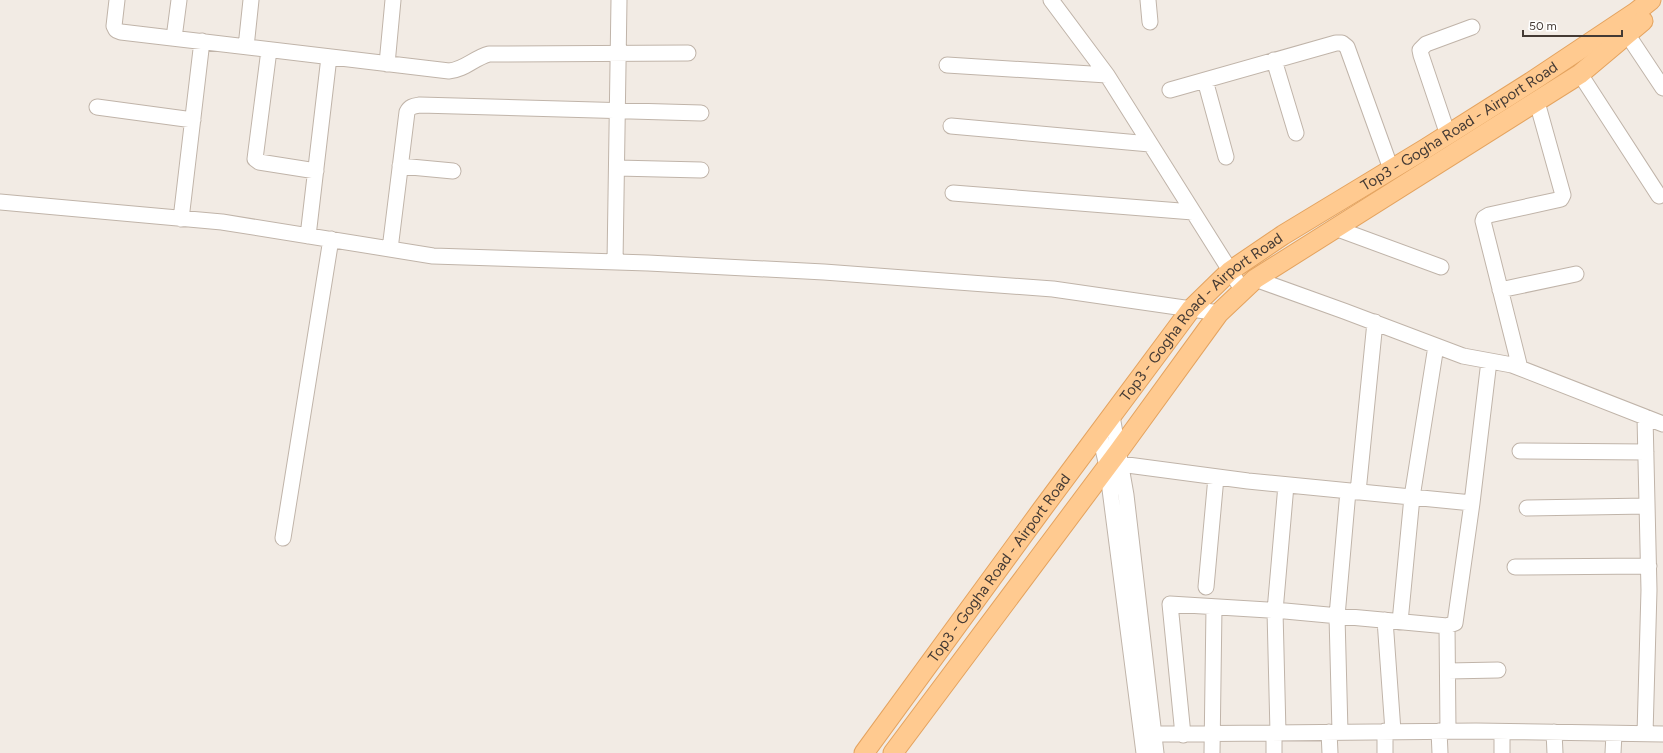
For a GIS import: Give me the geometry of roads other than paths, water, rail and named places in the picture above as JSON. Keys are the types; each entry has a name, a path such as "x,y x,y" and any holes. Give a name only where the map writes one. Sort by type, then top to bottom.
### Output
{"main road":[{"name":"Top3 - Gogha Road - Airport Road","path":"864,753 1192,309 1230,271 1283,235 1448,135 1582,49 1651,0"},
{"path":"893,753 1115,461 1219,313 1249,285 1335,228 1580,74 1663,3"}],"street":[{"path":"117,0 114,26 116,30 449,71 456,71 473,60 489,54 619,52 688,53"},
{"path":"174,38 179,0"},
{"path":"246,47 251,0"},
{"path":"387,64 393,0"},
{"path":"615,262 619,0"},
{"path":"1051,0 1107,75 1230,271 1249,285 1375,322 1463,356 1520,368 1663,424"},
{"path":"1148,0 1150,22"},
{"path":"1448,135 1420,55 1420,50 1426,44 1472,27"},
{"path":"1627,34 1663,88"},
{"path":"181,218 202,41"},
{"path":"1170,90 1336,43 1342,43 1347,47 1391,169"},
{"path":"269,50 255,159 259,162 316,171"},
{"path":"308,236 329,57"},
{"path":"1274,60 1296,133"},
{"path":"947,64 1107,75"},
{"path":"1580,74 1659,196"},
{"path":"1205,80 1226,157"},
{"path":"1520,368 1500,290 1484,218 1489,214 1561,199 1563,195 1537,102"},
{"path":"390,249 407,112 409,108 413,106 428,105 701,113"},
{"path":"97,107 193,120"},
{"path":"951,126 1150,144"},
{"path":"400,166 453,171"},
{"path":"617,168 702,170"},
{"path":"953,193 1193,212"},
{"path":"0,202 222,222 433,256 615,262 824,272 1053,289 1219,313"},
{"path":"1335,228 1441,267"},
{"path":"283,538 331,240"},
{"path":"1500,290 1576,274"},
{"path":"1330,753 1334,732 1337,616 1375,322"},
{"path":"1400,622 1412,497 1436,346"},
{"path":"1183,735 1170,604 1275,611 1447,626 1455,623 1472,503 1489,361"},
{"path":"1112,416 1115,461 1144,753"},
{"path":"1645,417 1649,566 1645,734"},
{"path":"1100,432 1115,461 1130,532 1156,753"},
{"path":"1520,451 1646,452"},
{"path":"1115,461 1216,477 1472,503"},
{"path":"1206,587 1216,477"},
{"path":"1274,753 1276,733 1275,611 1286,485"},
{"path":"1527,508 1647,506"},
{"path":"1516,567 1649,566"},
{"path":"1212,753 1214,607"},
{"path":"1385,620 1389,731 1385,753"},
{"path":"1440,753 1448,671 1447,626"},
{"path":"1448,671 1498,670"},
{"path":"1153,734 1183,735 1389,731 1663,734"},
{"path":"1502,732 1502,753"},
{"path":"1554,732 1555,753"},
{"path":"1613,753 1614,734"}]}
